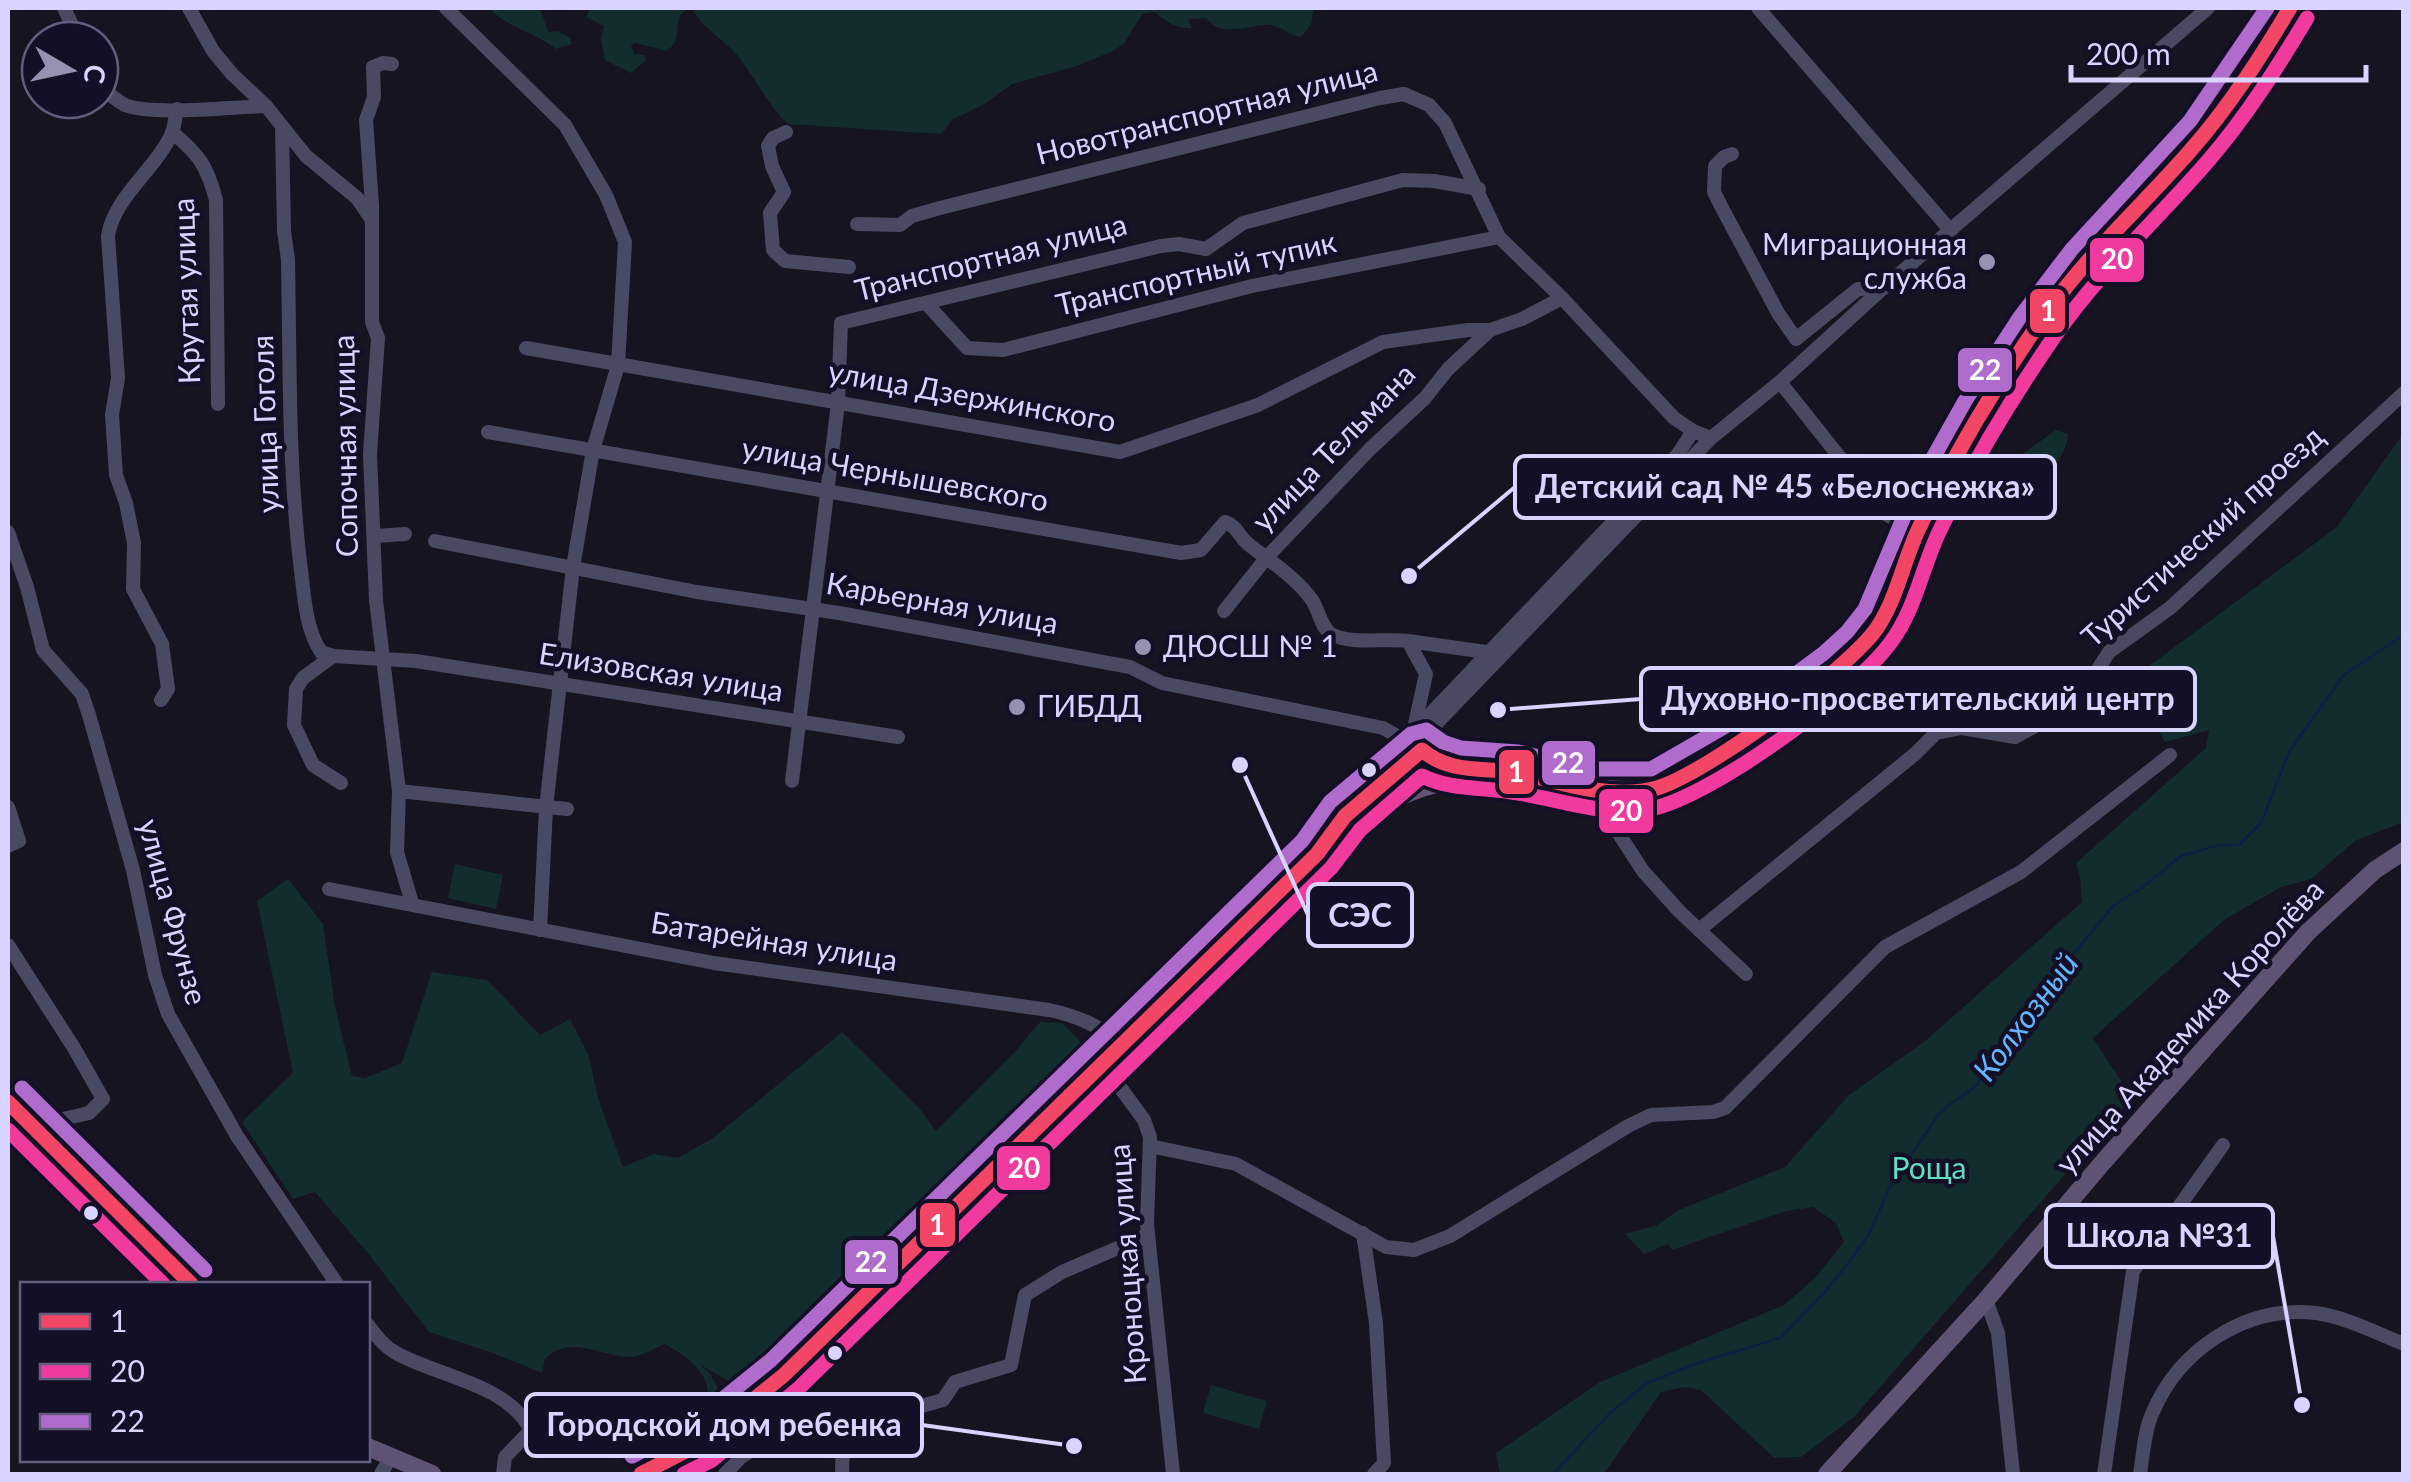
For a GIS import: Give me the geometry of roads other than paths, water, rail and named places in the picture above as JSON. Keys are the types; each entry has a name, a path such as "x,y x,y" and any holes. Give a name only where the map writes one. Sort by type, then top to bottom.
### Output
{"main road":[{"path":"640,1474 674,1458 736,1416 784,1375 1317,854 1384,802 1446,781 1495,777 1638,790 1674,782 1837,669 1868,642 1880,623 1917,531 1974,426 2056,300 2209,129 2290,8"},
{"name":"улица Академика Королёва","path":"1827,1474 1986,1300 2286,955 2340,900 2404,851"},
{"path":"8,1102 189,1282"},
{"path":"664,1474 674,1458"},
{"path":"385,1466 432,1474"}],"street":[{"path":"189,8 213,51 266,106 306,156 358,199 370,217"},
{"path":"446,8 565,125 618,220 626,257 618,365 593,450 573,567 546,808 540,930"},
{"path":"1758,8 1951,231"},
{"path":"1317,854 1346,816 1424,753 1434,726 1712,438 2208,8"},
{"path":"2257,8 2275,33"},
{"name":"Сопочная улица","path":"392,64 381,64 372,70 374,97 366,120 372,322 378,338 370,454 376,600 398,791 397,852 412,904"},
{"name":"Новотранспортная улица","path":"858,224 900,225 920,213 1400,94 1423,100 1445,124 1499,236 1674,418 1712,438"},
{"path":"120,102 155,111 266,106"},
{"path":"161,700 168,689 162,644 133,589 134,543 116,474 112,416 118,378 108,236 110,225 172,132 177,109"},
{"name":"улица Гоголя","path":"282,127 291,444 298,537 310,627 318,649 333,656"},
{"name":"Крутая улица","path":"172,132 200,156 209,171 216,200 218,404"},
{"path":"786,132 768,146 784,192 771,208 772,250 778,258 791,262 850,267"},
{"path":"1732,154 1715,166 1714,192 1778,314 1796,339 1858,289 1882,288"},
{"name":"Транспортная улица","path":"792,781 838,403 842,323 1160,246 1180,244 1206,250 1242,223 1403,180 1434,181 1478,190"},
{"name":"Транспортный тупик","path":"926,303 966,348 1003,350 1252,286 1499,236"},
{"name":"улица Дзержинского","path":"526,348 1122,452 1258,405 1382,342 1490,330 1562,298"},
{"name":"улица Тельмана","path":"1224,611 1267,556 1490,330"},
{"path":"1780,382 1884,513 1917,531"},
{"name":"Туристический проезд","path":"1699,930 1916,754 1936,733 1962,728 2014,737 2081,696 2109,652 2170,608 2404,392"},
{"path":"1413,733 1630,500 1678,454 1693,431"},
{"name":"улица Чернышевского","path":"488,432 1181,553 1201,550 1225,522 1233,524 1244,541 1267,556"},
{"name":"улица Фрунзе","path":"8,532 43,650 82,694 90,715 168,1014 237,1136 336,1282"},
{"path":"375,536 405,534"},
{"name":"Карьерная улица","path":"436,542 1130,667 1162,683 1383,728 1424,753 1462,768 1514,772 1543,781"},
{"path":"1267,556 1314,602 1332,635 1486,652"},
{"path":"1408,641 1426,674 1413,733 1424,753"},
{"path":"341,783 313,765 294,725 296,689 302,678 333,656 384,660"},
{"name":"Елизовская улица","path":"384,660 416,661 898,737"},
{"name":"Карьерная улица","path":"1424,753 1446,781"},
{"path":"1150,1146 1236,1164 1386,1248 1414,1250 1485,1216 1628,1126 1651,1116 1725,1108 1885,947 2021,872 2170,755"},
{"path":"1599,788 1619,834 1643,871 1746,974"},
{"path":"398,791 567,809"},
{"path":"8,807 14,844"},
{"name":"Батарейная улица","path":"330,888 714,963 1049,1010 1095,1025 1122,1045"},
{"path":"8,945 103,1098 90,1112 60,1120 39,1135"},
{"name":"Кроноцкая улица","path":"1103,1064 1144,1120 1150,1146 1148,1235 1173,1474"},
{"path":"2104,1474 2133,1271 2222,1144"},
{"path":"1363,1232 1376,1323 1384,1446 1384,1463 1374,1474"},
{"path":"842,1474 843,1440 861,1423 943,1400 955,1382 1011,1364 1025,1295 1062,1272 1148,1235"},
{"path":"1986,1300 1998,1333 2013,1474"},
{"path":"2140,1474 2150,1416 2176,1373 2225,1329 2255,1318 2292,1312 2339,1318 2404,1344"},
{"path":"370,1328 393,1352 482,1389 523,1416 531,1430 505,1457 503,1474"},
{"path":"725,1474 740,1458 780,1431 806,1420 837,1416 861,1423"}],"waterway":[{"name":"Колхозный","path":"1553,1474 1610,1413 1647,1383 1780,1338 1851,1260 1869,1234 1889,1189 1940,1112 1977,1085 1999,1044 2113,906 2181,856 2215,846 2240,844 2261,823 2290,750 2344,675 2404,635"}],"place":[{"name":"Миграционная служба","path":"1987,262"},
{"name":"Детский сад № 45 «Белоснежка»","path":"1409,576"},
{"name":"ДЮСШ № 1","path":"1143,647"},
{"name":"ГИБДД","path":"1017,707"},
{"name":"Духовно-просветительский центр","path":"1498,710"},
{"name":"СЭС","path":"1240,765"},
{"name":"Школа №31","path":"2302,1405"},
{"name":"Городской дом ребенка","path":"1074,1446"}],"park label":[{"name":"Роща","path":"1929,1169"}]}
